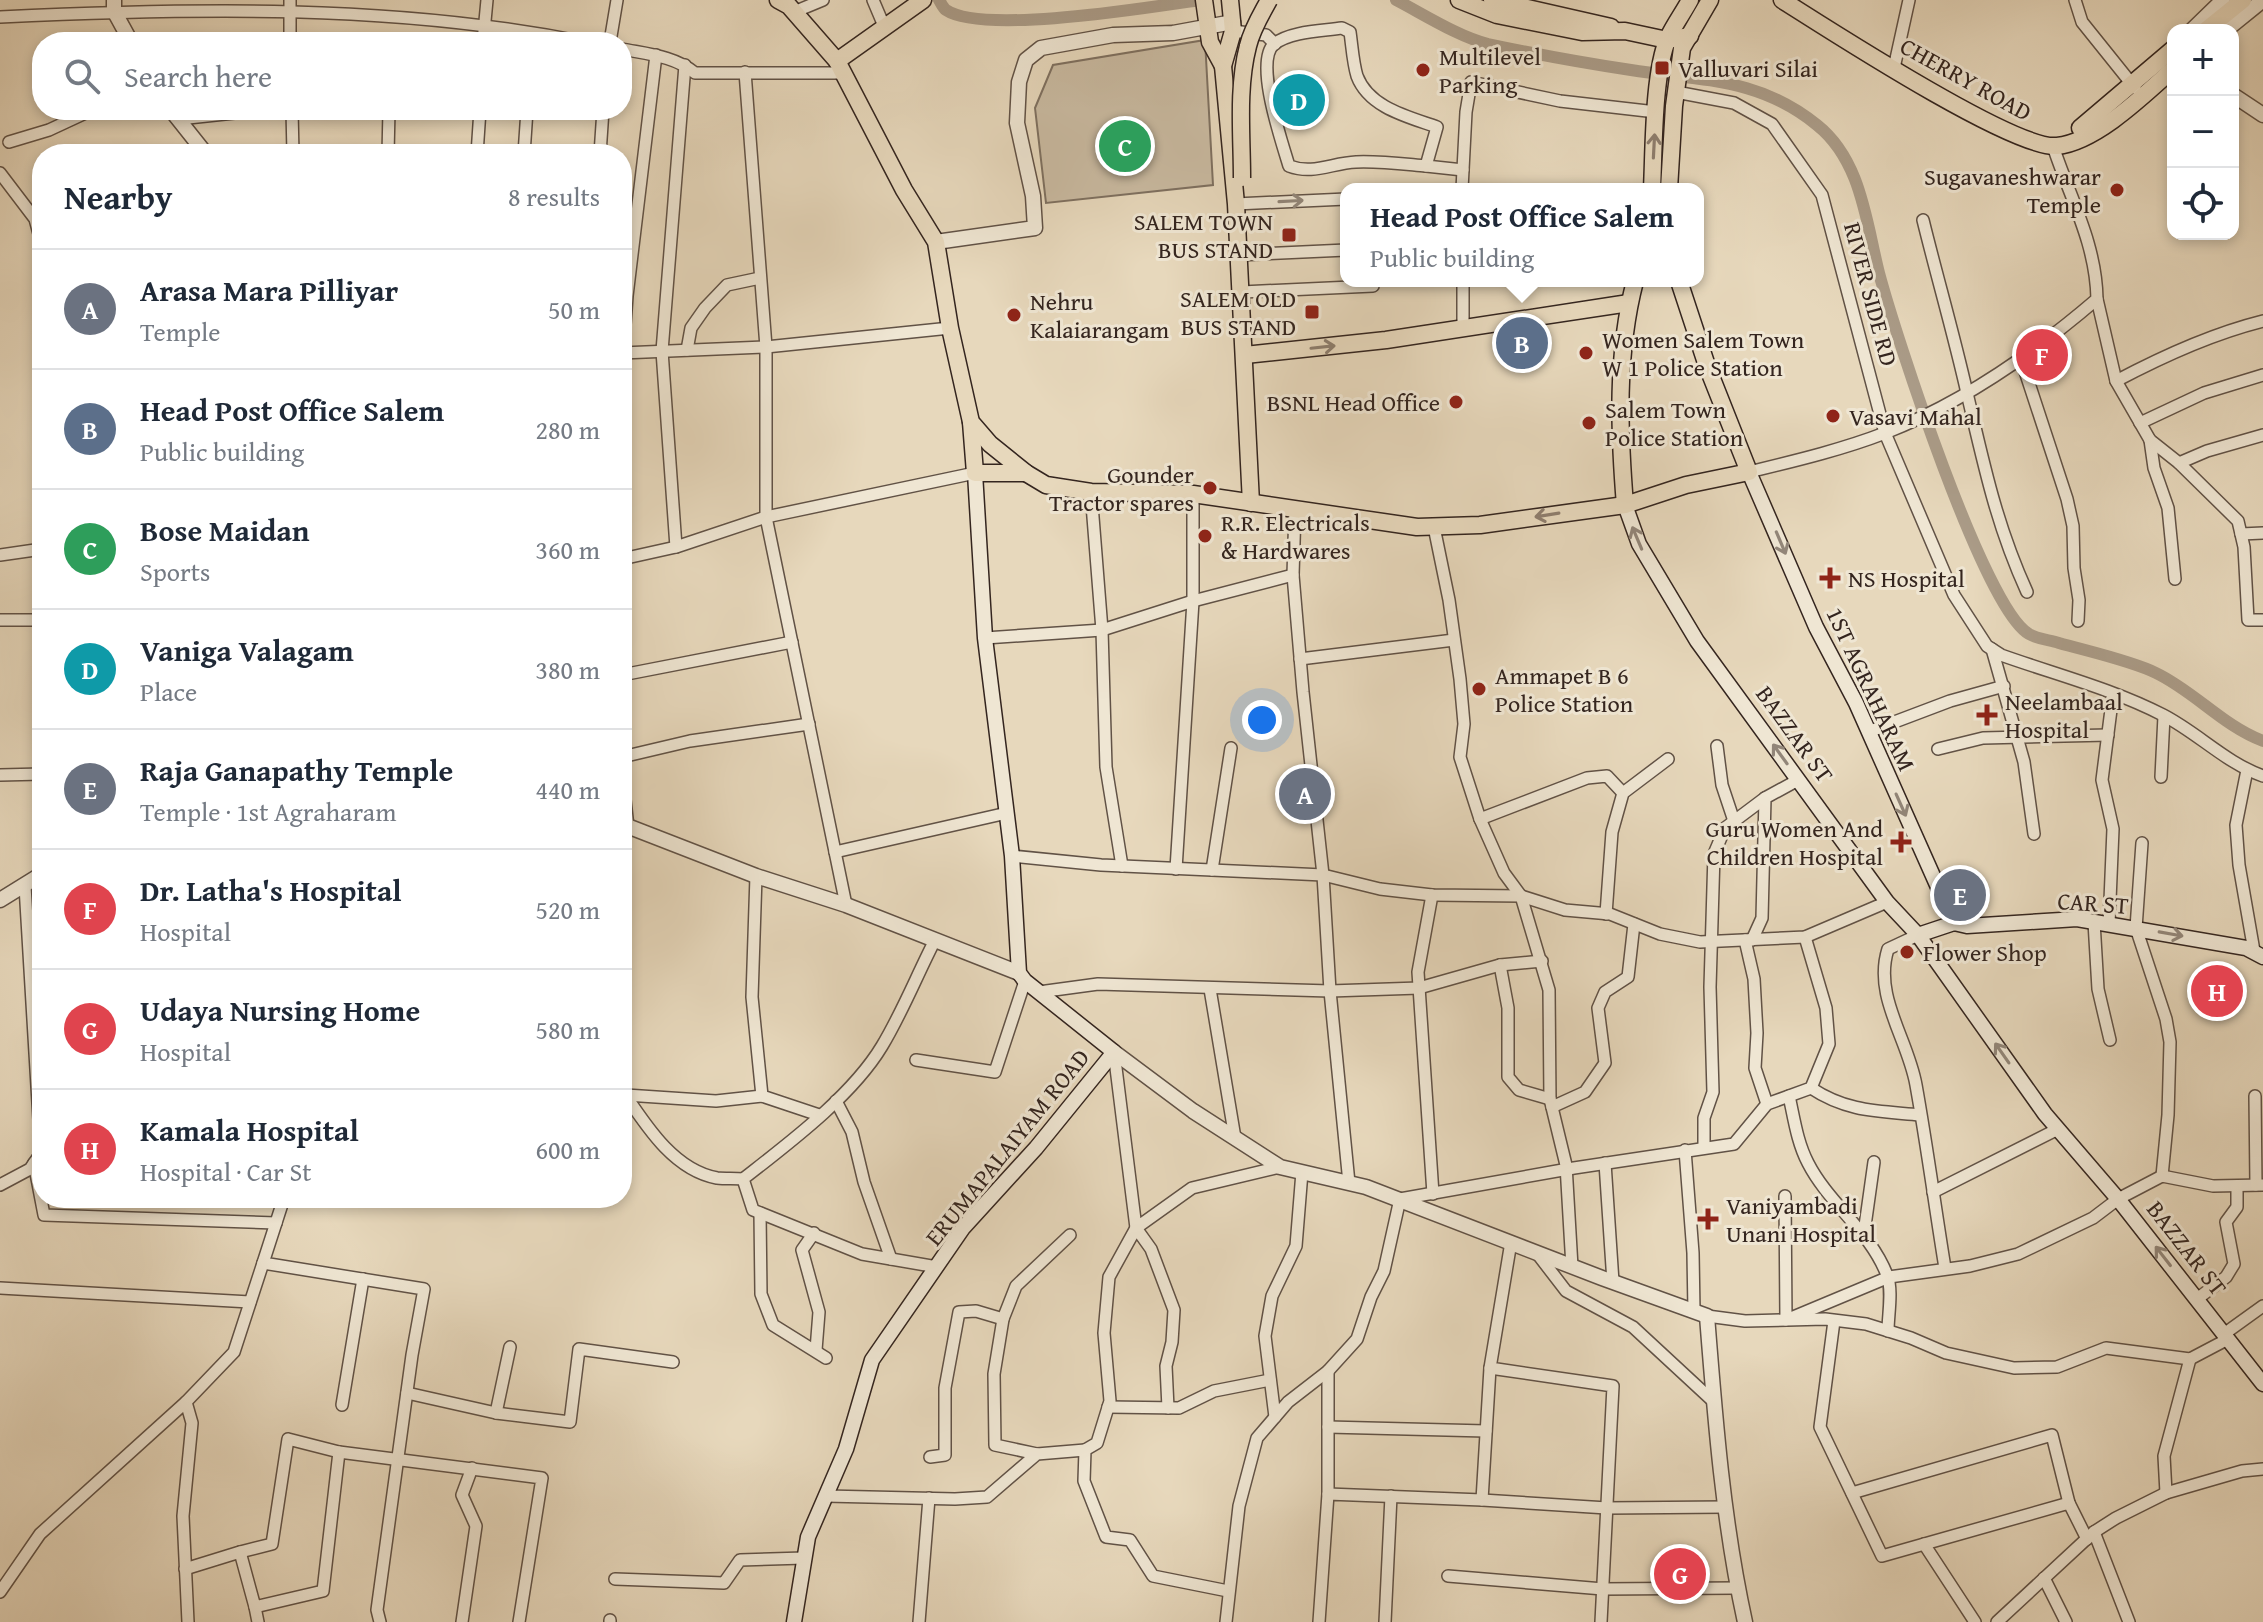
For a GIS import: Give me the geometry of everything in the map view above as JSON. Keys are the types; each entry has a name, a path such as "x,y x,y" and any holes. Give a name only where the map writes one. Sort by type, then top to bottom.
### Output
{"main road":[{"path":"778,0 794,12 841,67 904,190 936,242 950,328 971,422 985,638 1012,856 1022,977"},
{"path":"841,67 884,26 923,0"},
{"path":"1204,0 1210,42 1223,66"},
{"path":"1242,178 1247,47 1269,0"},
{"path":"1459,0 1497,15 1680,41"},
{"path":"1492,0 1582,25"},
{"path":"1653,183 1666,103 1690,0"},
{"path":"1680,41 1710,0"},
{"name":"CHERRY ROAD","path":"1782,0 2005,131 2050,146 2167,73"},
{"path":"2198,24 2223,0"},
{"path":"2213,24 2243,0"},
{"path":"2233,24 2263,0"},
{"path":"114,6 126,32"},
{"path":"936,242 1035,228 1033,196 1017,123 1019,82 1026,60 1041,48 1113,35 1173,33 1232,16 1223,66 1242,292 1251,503"},
{"name":"CHERRY ROAD","path":"2137,91 2167,57"},
{"path":"2234,96 2263,115"},
{"path":"1666,103 1669,183"},
{"path":"179,120 198,144"},
{"name":"BAZZAR ST","path":"1633,287 1620,385 1620,453 1625,505 1639,544 1697,641 1887,902 1918,935 2058,1129 2118,1199 2263,1384"},
{"path":"971,422 990,444 1046,485 1091,492 1193,494 1417,527 1480,525 1625,505 1686,485 1749,472 1707,366 1681,287"},
{"path":"1245,355 1386,340 1629,303"},
{"name":"1ST AGRAHARAM","path":"1749,472 1816,627 1868,732 1954,923"},
{"path":"975,473 1026,473"},
{"path":"632,829 756,876 846,905 1022,977 1193,1111 1280,1167 1400,1199 1700,1314 1737,1588 1745,1622"},
{"path":"0,900 32,881"},
{"name":"CAR ST","path":"1918,935 1954,923 1967,926 2077,919 2259,954"},
{"name":"ERUMAPALAIYAM ROAD","path":"794,1622 808,1537 846,1449 872,1360 963,1228 1036,1148 1114,1052"}],"street":[{"path":"483,32 487,0"},
{"path":"612,32 617,0"},
{"path":"794,12 823,0"},
{"path":"873,0 884,26"},
{"path":"1894,68 1909,0"},
{"path":"2075,0 2082,22 2137,91"},
{"path":"290,5 290,32"},
{"path":"0,17 114,6 290,5 483,26 509,32"},
{"path":"1232,16 1266,35 1275,44"},
{"path":"1426,166 1437,127 1389,109 1370,96 1358,77 1350,32 1342,28 1302,33 1275,44 1266,56 1266,72 1289,166 1315,171 1335,163 1360,161 1426,166 1463,170 1462,183"},
{"path":"632,51 685,65 695,73 841,67"},
{"path":"632,254 656,55"},
{"path":"676,547 662,351 685,65"},
{"path":"745,72 766,347 766,517 846,905"},
{"name":"RIVER SIDE RD","path":"1463,170 1471,82 1560,101 1734,103 1772,124 1822,195 1885,433 1954,595 1992,649"},
{"path":"9,142 70,120"},
{"path":"292,120 293,144"},
{"path":"388,144 389,120"},
{"path":"478,144 479,120"},
{"path":"525,144 526,120"},
{"path":"601,144 602,120"},
{"path":"2050,146 2084,222 2096,276 2097,299 2116,381 2150,440 2179,463 2238,521 2248,620 2263,620"},
{"path":"0,173 32,215"},
{"path":"1236,204 1340,199"},
{"path":"1923,220 1994,508 2006,547 2027,592"},
{"path":"1239,255 1340,250"},
{"path":"687,350 691,328 727,285 760,278"},
{"path":"1242,292 1351,287"},
{"path":"1463,287 1463,327"},
{"path":"1749,472 1885,433 1944,405 2050,339 2097,299"},
{"path":"2116,381 2165,355 2234,328 2263,321"},
{"path":"632,353 766,347 950,328"},
{"path":"2021,359 2073,526 2078,621"},
{"path":"2140,423 2204,393 2263,375"},
{"path":"2179,463 2207,451 2263,435"},
{"path":"2150,440 2154,468 2168,508 2175,579"},
{"path":"632,557 676,547 766,517 975,473"},
{"path":"1091,492 1102,630 1106,767 1122,866"},
{"path":"1176,869 1193,601 1193,494"},
{"path":"1295,510 1293,575 1349,1183"},
{"path":"1434,527 1449,600 1464,724 1460,757 1480,819 1504,873 1521,896 1549,990 1551,1103 1566,1170 1572,1267"},
{"path":"2241,534 2263,533"},
{"path":"0,555 32,550"},
{"path":"985,638 1102,630 1193,601 1293,575"},
{"path":"0,620 32,620"},
{"path":"1300,659 1454,640"},
{"path":"632,673 792,642"},
{"path":"1992,649 2024,762 2034,834"},
{"path":"1992,649 2164,716 2247,770 2263,776"},
{"path":"1868,732 1950,701 2004,686"},
{"path":"2110,1040 2098,989 2113,829 2102,780 2113,694"},
{"path":"2161,777 2164,716"},
{"path":"632,755 690,741 809,724"},
{"path":"1938,749 1983,738 2017,735 2108,735"},
{"path":"1717,746 1722,785 1734,821"},
{"path":"1212,870 1231,748"},
{"path":"1606,914 1612,832 1623,793 1668,759"},
{"path":"2247,770 2236,825 2239,865 2259,954"},
{"path":"0,775 32,774"},
{"path":"1480,819 1587,778 1607,776 1623,793"},
{"path":"1704,1147 1704,1118 1713,1092 1710,987 1714,854 1725,828 1765,798 1798,780"},
{"path":"1765,798 1762,918 1748,940 1757,1033 1755,1068 1767,1104"},
{"path":"835,852 1007,813"},
{"path":"2142,843 2136,928 2166,1019 2170,1042 2162,1176"},
{"path":"1012,856 1122,866 1323,875 1380,889 1432,895 1521,896 1565,910 1606,914 1660,934 1700,942 1805,937 1887,902"},
{"path":"756,876 752,997 762,1096"},
{"path":"25,886 32,922"},
{"path":"1432,895 1418,972 1433,1194"},
{"path":"1500,965 1508,1008 1508,1077 1519,1090 1551,1103 1585,1092 1605,1063 1598,1008 1605,992 1628,977 1634,924"},
{"path":"1918,935 1888,949 1883,965 1885,992 1916,1082 1945,1268"},
{"path":"1226,1622 1239,1506 1257,1438 1288,1402 1328,1371 1357,1339 1371,1297 1384,1271 1400,1199 1734,1144 1767,1104 1811,1088 1829,1044 1826,1008 1805,937"},
{"path":"632,1105 652,1136 688,1165 716,1178 743,1179 846,1092 882,1047 935,940"},
{"path":"1039,992 1098,984 1330,991 1419,988 1500,965 1542,961"},
{"path":"916,1060 995,1072 1022,977"},
{"path":"1210,989 1235,1138"},
{"path":"1114,1052 1136,1228 1151,1249 1174,1310 1172,1342 1166,1366 1168,1408"},
{"path":"1811,1088 1831,1101 1857,1109 1920,1115"},
{"path":"632,1093 716,1101 762,1096 819,1115"},
{"path":"1789,1096 1807,1163 1864,1233 1889,1277 1888,1331"},
{"path":"1786,1320 1889,1277 1970,1266 2018,1254 2093,1218 2118,1199 2162,1176 2213,1186 2260,1185 2255,1096"},
{"path":"836,1101 852,1132 864,1182 891,1259"},
{"path":"1933,1192 2058,1129"},
{"path":"1685,1150 1700,1314 1745,1321 1866,1324 1946,1353 2014,1368 2057,1367 2106,1348 2190,1359 2226,1337 2263,1306"},
{"path":"1864,1233 1874,1162"},
{"path":"1605,1163 1613,1282"},
{"path":"0,1185 32,1166"},
{"path":"1070,1235 1016,1286 1003,1319 994,1374 995,1445 1037,1454 1085,1450 1097,1443 1110,1401 1104,1333 1109,1277 1136,1228 1192,1188 1280,1167"},
{"path":"1275,1417 1265,1336 1272,1296 1296,1246 1302,1172"},
{"path":"743,1179 753,1210 862,1254 937,1267"},
{"path":"2197,1299 2226,1277 2234,1264 2226,1222 2237,1207 2237,1186"},
{"path":"1785,1196 1786,1320"},
{"path":"43,1208 44,1215 276,1223"},
{"path":"0,1592 40,1534 186,1402 234,1352 281,1208"},
{"path":"760,1213 761,1294 773,1325 821,1354 819,1312 802,1250 814,1233"},
{"path":"1482,1500 1490,1368 1511,1242"},
{"path":"1535,1251 1566,1291 1633,1327 1714,1402"},
{"path":"263,1263 424,1289 377,1610 380,1622"},
{"path":"342,1405 363,1279"},
{"path":"0,1288 250,1302"},
{"path":"930,1457 945,1455 945,1388 959,1312 976,1311 1003,1319"},
{"path":"1834,1321 1820,1427 1882,1556 2069,1503"},
{"path":"496,1413 510,1347"},
{"path":"407,1393 496,1413 570,1422 579,1349 673,1362"},
{"path":"2166,1493 2164,1456 2190,1359"},
{"path":"1490,1368 1613,1386 1601,1622"},
{"path":"1319,1622 1328,1494 1328,1371"},
{"path":"1108,1407 1179,1408 1214,1391 1270,1380"},
{"path":"186,1402 192,1423 183,1516 188,1622"},
{"path":"1328,1427 1486,1431"},
{"path":"1852,1493 2052,1435 2069,1503 2090,1535 2129,1622"},
{"path":"185,1569 272,1544 288,1439 339,1452 542,1478 519,1622"},
{"path":"1085,1450 1084,1481 1106,1537 1130,1540 1153,1576 1228,1591"},
{"path":"255,1607 323,1591 339,1452"},
{"path":"826,1496 987,1497 1037,1454"},
{"path":"462,1622 476,1526 462,1495 472,1468"},
{"path":"1997,1622 2090,1535 2166,1493 2242,1471 2263,1469"},
{"path":"1328,1494 1607,1508 1726,1507"},
{"path":"1385,1622 1391,1496"},
{"path":"919,1622 929,1498"},
{"path":"1924,1544 1975,1622"},
{"path":"240,1552 258,1622"},
{"path":"615,1579 724,1583 740,1560 804,1558"},
{"path":"1448,1576 1603,1589 1737,1588"},
{"path":"2044,1578 2066,1622"},
{"path":"2010,1609 2017,1622"}],"shaded area":[{"path":"1205,40 1213,185 1046,203 1035,108 1053,65"}],"waterway":[{"path":"939,0 946,10 966,17 994,20 1068,17 1200,0"},
{"path":"1396,0 1477,41 1542,55 1751,89 1795,109 1817,125 1832,139 1853,173 1888,305 1943,467 1966,525 2010,614 2032,636 2122,660 2170,680 2235,727 2263,741"}],"place":[{"name":"Valluvari Silai","path":"1662,68"},
{"name":"Multilevel Parking","path":"1423,70"},
{"name":"Vaniga Valagam","path":"1299,100"},
{"name":"Bose Maidan","path":"1125,146"},
{"name":"Sugavaneshwarar Temple","path":"2117,190"},
{"name":"SALEM TOWN BUS STAND","path":"1289,235"},
{"name":"SALEM OLD BUS STAND","path":"1312,312"},
{"name":"Nehru Kalaiarangam","path":"1014,315"},
{"name":"Head Post Office Salem","path":"1522,343"},
{"name":"Women Salem Town W 1 Police Station","path":"1586,353"},
{"name":"Dr. Latha's Hospital","path":"2042,355"},
{"name":"BSNL Head Office","path":"1456,402"},
{"name":"Vasavi Mahal","path":"1833,416"},
{"name":"Salem Town Police Station","path":"1589,423"},
{"name":"Gounder Tractor spares","path":"1210,488"},
{"name":"R.R. Electricals & Hardwares","path":"1205,536"},
{"name":"NS Hospital","path":"1830,578"},
{"name":"Ammapet B 6 Police Station","path":"1479,689"},
{"name":"Neelambaal Hospital","path":"1987,715"},
{"name":"Arasa Mara Pilliyar","path":"1305,794"},
{"name":"Guru Women And Children Hospital","path":"1901,842"},
{"name":"Raja Ganapathy Temple","path":"1960,895"},
{"name":"Flower Shop","path":"1907,952"},
{"name":"Kamala Hospital","path":"2217,991"},
{"name":"Vaniyambadi Unani Hospital","path":"1708,1219"},
{"name":"Udaya Nursing Home","path":"1680,1574"}]}
